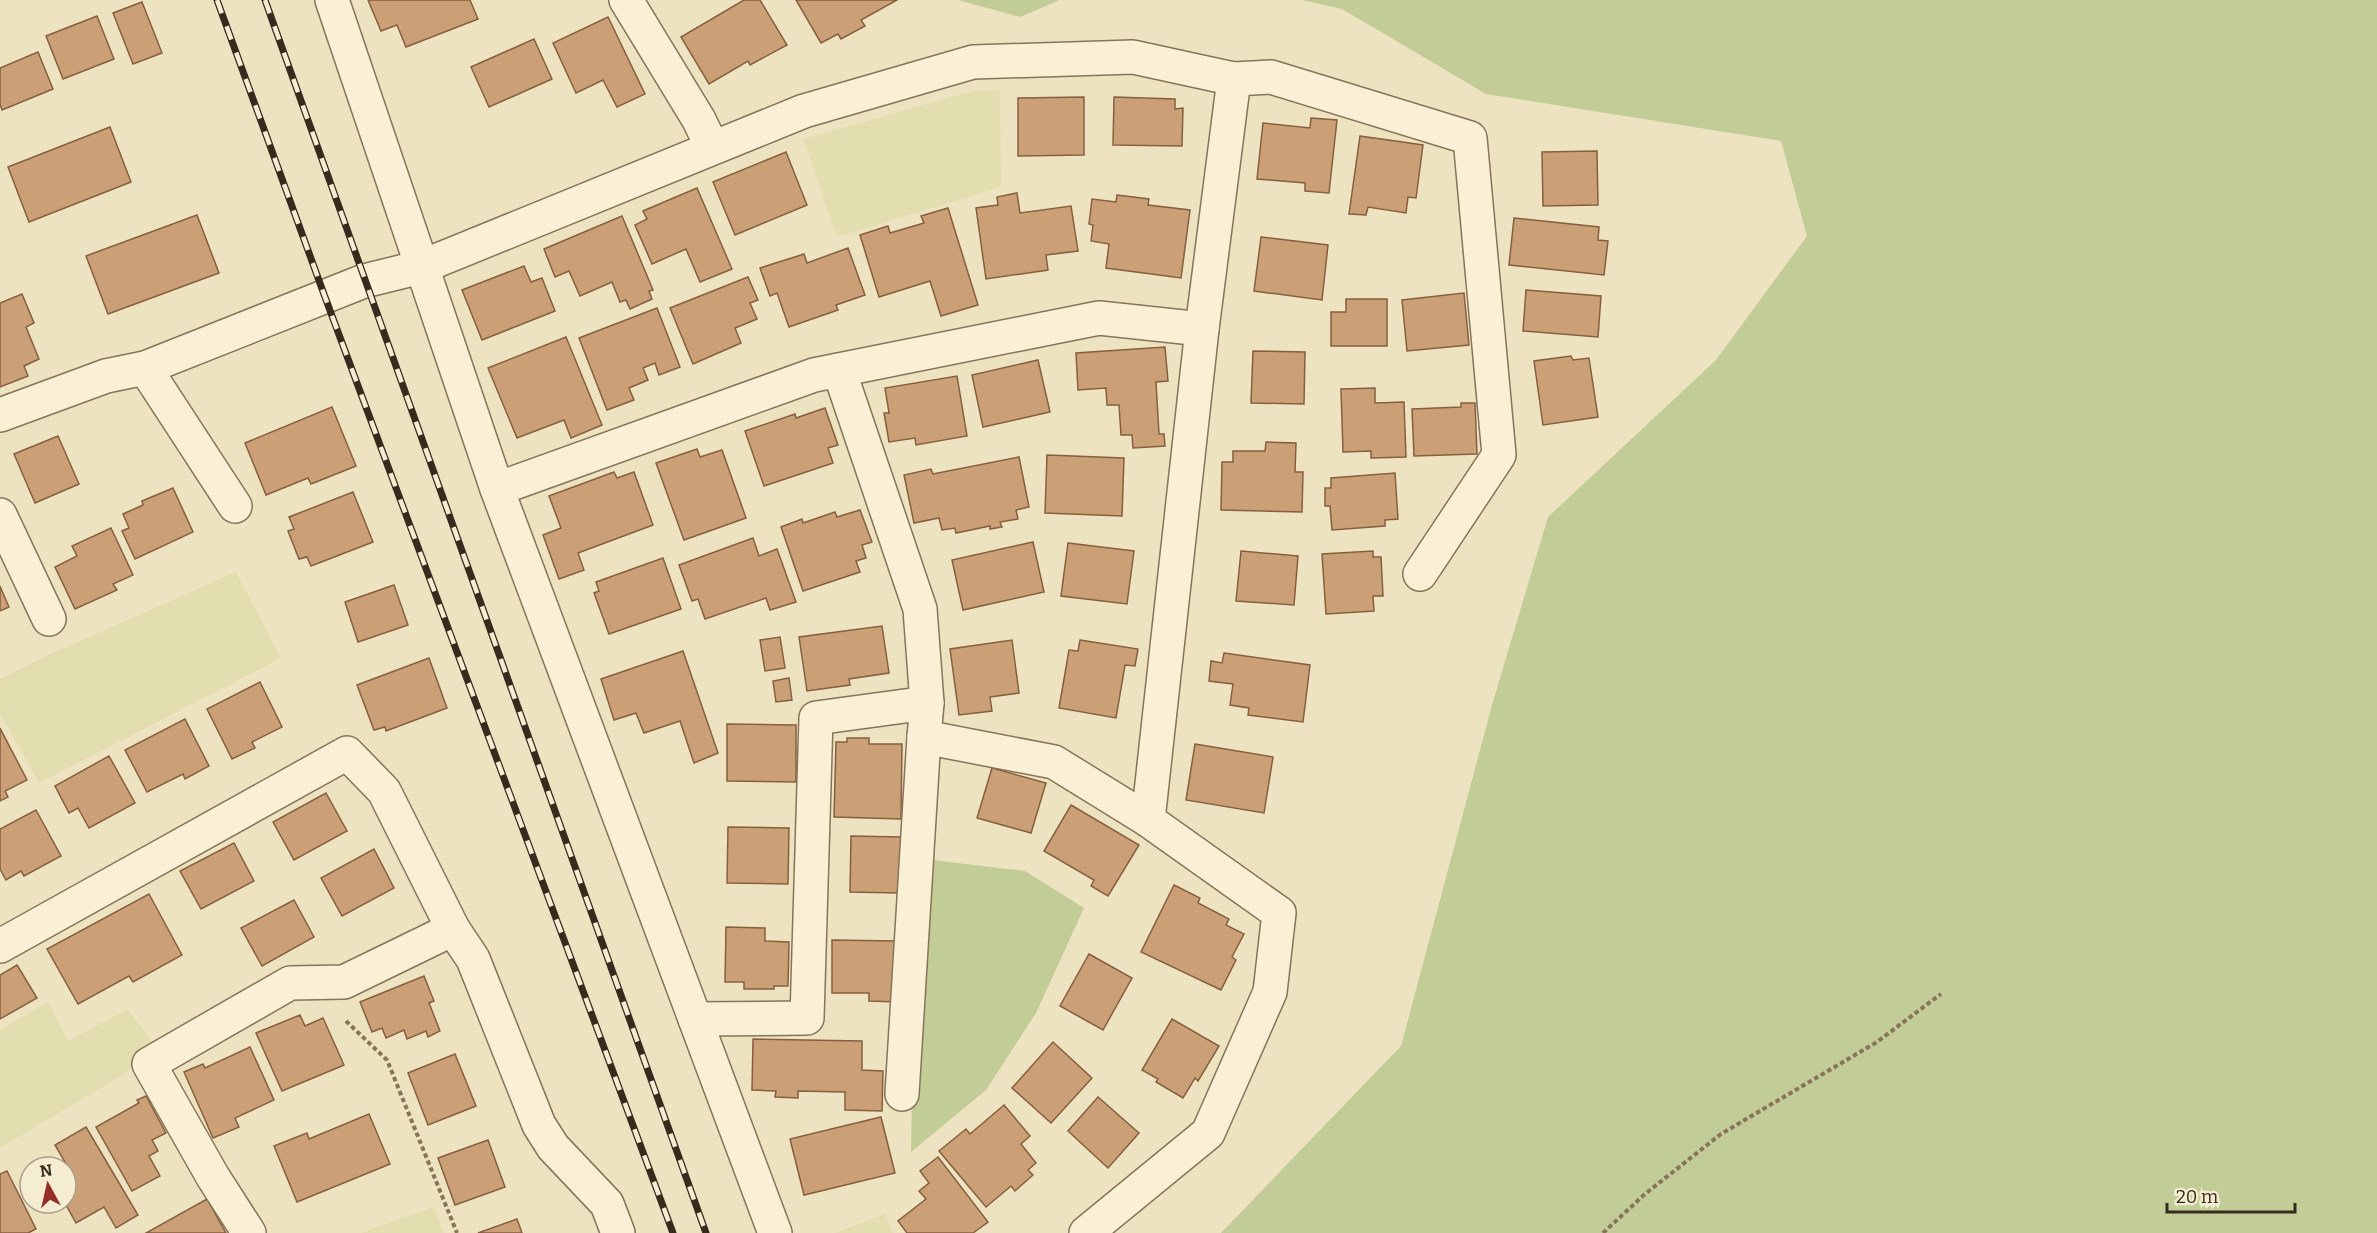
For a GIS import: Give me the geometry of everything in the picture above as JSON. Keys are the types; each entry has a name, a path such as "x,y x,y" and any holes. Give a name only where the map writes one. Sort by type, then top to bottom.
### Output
{"street":[{"path":"332,0 497,489 775,1233"},
{"path":"626,0 699,120 712,147"},
{"path":"0,416 106,376 145,368 364,281 422,267 804,111 973,62 1133,57 1234,79 1271,77 1470,138 1499,455 1420,574"},
{"path":"1148,820 1202,329 1234,79"},
{"path":"497,489 814,375 1099,318 1202,329"},
{"path":"145,368 235,506"},
{"path":"839,370 920,609 927,703 902,1094"},
{"path":"0,515 49,619"},
{"path":"695,1019 807,1018 816,718 927,703"},
{"path":"924,737 1054,762 1148,820 1279,913 1270,992 1208,1133 1086,1233"},
{"path":"0,946 347,753 384,791 453,929 473,959 539,1125 553,1147 608,1204 618,1233"},
{"path":"249,1233 213,1177 149,1064 290,983 344,982 453,929"}],"path":[{"path":"316,983 326,1002 387,1060 457,1233"},
{"path":"1603,1233 1645,1194 1720,1134 1877,1042 1941,994"}],"shaded area":[{"path":"1000,90 1001,187 837,237 803,139 973,91"},
{"path":"236,572 281,658 39,783 0,713 0,679 48,655"},
{"path":"48,1002 68,1041 128,1009 156,1048 121,1076 0,1148 0,1030"},
{"path":"433,1207 444,1233 361,1233"},
{"path":"885,1214 893,1233 835,1233"}],"green space":[{"path":"958,0 1060,0 1020,17"},
{"path":"1302,0 2377,0 2377,1233 1221,1233 1401,1046 1492,705 1548,517 1716,360 1807,236 1781,141 1486,94 1342,9"},
{"path":"916,858 1025,871 1084,908 1036,1013 986,1090 911,1152"}],"building":[{"path":"368,0 470,0 478,19 406,47 397,25 381,31"},
{"path":"744,0 760,0 787,45 750,65 748,61 709,84 681,37"},
{"path":"796,0 897,0 861,20 865,26 841,39 838,34 821,43"},
{"path":"142,2 162,53 133,64 113,13"},
{"path":"97,16 114,59 63,79 46,36"},
{"path":"608,17 645,94 617,107 603,80 576,93 553,43"},
{"path":"534,39 552,79 489,107 471,67"},
{"path":"38,52 53,89 2,110 0,68"},
{"path":"1084,97 1084,155 1018,156 1018,98"},
{"path":"1114,97 1175,99 1175,109 1183,108 1182,146 1113,145"},
{"path":"1311,118 1337,120 1329,193 1305,191 1305,183 1257,179 1263,123 1310,128"},
{"path":"110,127 131,182 29,222 8,167"},
{"path":"1360,136 1423,145 1416,198 1408,197 1406,213 1368,207 1366,215 1349,214"},
{"path":"1597,151 1598,205 1543,206 1542,152"},
{"path":"786,152 807,205 735,235 713,182"},
{"path":"697,188 732,269 700,282 686,249 652,264 635,225 647,219 643,211"},
{"path":"1017,193 1020,213 1071,206 1078,251 1046,255 1048,270 986,279 976,208 998,205 997,197"},
{"path":"1117,195 1149,199 1148,205 1190,210 1181,278 1106,268 1109,244 1091,241 1093,225 1089,224 1092,199 1116,202"},
{"path":"948,208 978,305 941,316 930,281 879,297 860,235 888,226 890,233 924,223 921,216"},
{"path":"197,215 219,273 108,314 86,256"},
{"path":"622,216 653,290 649,291 652,299 630,309 626,300 620,302 612,282 580,296 569,271 555,277 544,249"},
{"path":"1514,218 1599,227 1598,240 1608,241 1604,275 1509,265"},
{"path":"1261,237 1328,245 1322,300 1254,291"},
{"path":"848,248 865,295 836,305 838,310 789,327 777,293 770,296 760,268 804,254 807,263"},
{"path":"524,266 531,282 542,278 555,311 482,340 462,290"},
{"path":"748,277 758,300 750,303 757,319 735,328 741,343 693,364 670,308"},
{"path":"1526,290 1601,296 1598,337 1523,331"},
{"path":"1464,293 1469,345 1407,351 1402,300"},
{"path":"22,294 34,323 26,327 39,359 24,366 28,376 0,387 0,303"},
{"path":"1346,299 1387,299 1387,346 1331,346 1331,312 1346,312"},
{"path":"657,308 680,367 659,375 655,363 643,368 648,380 629,388 634,400 607,410 579,338"},
{"path":"566,337 602,425 571,438 564,420 517,438 488,368"},
{"path":"1165,347 1168,381 1156,382 1159,434 1164,434 1165,446 1133,448 1132,435 1121,435 1119,405 1107,405 1106,388 1078,390 1076,353"},
{"path":"1253,351 1305,352 1304,404 1251,403"},
{"path":"1571,356 1573,360 1589,358 1598,417 1543,425 1534,361"},
{"path":"1038,360 1050,412 983,427 972,375"},
{"path":"957,376 967,436 916,445 915,438 889,442 884,413 889,413 885,388"},
{"path":"1375,388 1375,403 1404,402 1406,457 1371,458 1371,451 1343,452 1341,389"},
{"path":"1461,403 1475,403 1477,454 1414,456 1412,409 1461,407"},
{"path":"332,407 356,466 311,484 308,478 266,495 245,443"},
{"path":"825,408 838,445 828,448 833,463 764,486 745,431 795,414 796,418"},
{"path":"58,436 79,484 35,503 14,454"},
{"path":"1266,442 1296,443 1295,472 1303,472 1302,512 1221,510 1222,462 1233,462 1233,451 1265,451"},
{"path":"697,449 700,457 722,450 746,518 684,540 656,463"},
{"path":"1047,455 1124,458 1122,516 1045,513"},
{"path":"1019,457 1029,507 1016,510 1018,519 1000,522 1002,527 990,529 990,526 956,533 955,528 942,530 939,518 914,523 904,475 931,469 933,474"},
{"path":"614,472 617,478 634,472 653,525 578,553 584,570 559,579 543,535 561,528 549,496"},
{"path":"1395,473 1398,519 1385,520 1385,526 1332,530 1330,506 1325,506 1325,488 1331,488 1331,478"},
{"path":"173,488 193,532 135,559 122,531 129,528 123,514 143,505 142,501"},
{"path":"353,492 373,542 311,566 307,557 299,559 288,531 294,529 289,517"},
{"path":"860,510 872,542 862,545 866,558 856,561 860,572 803,591 781,527 802,519 803,523 835,512 837,517"},
{"path":"111,528 133,575 113,584 117,590 75,609 55,567 77,556 72,546"},
{"path":"753,538 759,556 777,549 796,602 770,610 766,598 705,619 698,599 692,601 679,565"},
{"path":"1033,542 1044,592 963,610 952,560"},
{"path":"1068,543 1134,551 1127,604 1061,596"},
{"path":"1241,551 1298,556 1294,605 1236,601"},
{"path":"1373,551 1373,557 1381,557 1383,596 1373,596 1374,611 1326,614 1322,554"},
{"path":"663,558 681,609 609,634 594,593 599,591 596,582"},
{"path":"394,585 408,625 358,642 345,602"},
{"path":"0,586 9,607 0,611"},
{"path":"882,626 889,673 849,679 850,685 807,691 799,637"},
{"path":"780,637 785,668 765,671 760,640"},
{"path":"1012,640 1019,693 990,697 992,711 959,715 950,649"},
{"path":"1080,640 1138,649 1135,666 1125,665 1116,718 1059,708 1069,650 1078,651"},
{"path":"683,651 718,753 694,763 680,721 644,733 636,713 614,720 601,679"},
{"path":"1224,653 1310,665 1303,722 1248,715 1249,708 1230,705 1233,684 1209,681 1211,661 1222,663"},
{"path":"429,658 447,708 386,731 385,727 374,730 357,685"},
{"path":"789,678 792,700 776,702 773,681"},
{"path":"260,682 282,727 252,742 255,748 232,759 207,709"},
{"path":"185,719 209,766 185,779 183,774 147,792 125,750"},
{"path":"727,724 796,725 796,782 727,781"},
{"path":"0,728 27,780 5,791 8,797 0,801"},
{"path":"847,738 869,738 869,744 902,744 901,819 834,817 836,742 847,742"},
{"path":"1195,744 1273,757 1264,813 1186,800"},
{"path":"109,756 135,803 89,828 78,808 69,813 55,786"},
{"path":"992,768 1046,783 1031,833 977,818"},
{"path":"326,793 347,831 294,860 273,822"},
{"path":"1071,805 1139,845 1108,896 1091,886 1094,880 1044,851"},
{"path":"36,810 61,856 24,876 21,871 6,880 0,869 0,829"},
{"path":"728,827 789,828 788,884 727,883"},
{"path":"851,836 901,837 900,893 850,892"},
{"path":"234,843 254,881 201,909 180,871"},
{"path":"374,849 394,888 342,916 321,878"},
{"path":"1174,885 1200,898 1198,903 1229,919 1226,925 1244,934 1232,957 1236,960 1221,990 1141,952"},
{"path":"149,894 182,955 133,982 129,976 78,1004 47,949"},
{"path":"294,900 314,937 262,966 241,928"},
{"path":"726,927 765,928 765,941 789,942 788,986 774,986 774,989 744,989 744,982 725,982"},
{"path":"832,940 897,941 896,1002 869,1001 869,993 832,993"},
{"path":"1089,954 1132,978 1103,1030 1060,1006"},
{"path":"17,965 37,998 0,1019 0,975"},
{"path":"424,976 434,1001 429,1003 440,1031 428,1037 426,1031 407,1039 404,1030 386,1038 382,1028 372,1032 360,1002"},
{"path":"300,1015 305,1026 323,1018 344,1065 282,1091 256,1033"},
{"path":"1172,1019 1219,1046 1198,1081 1195,1078 1183,1098 1156,1082 1158,1079 1142,1070"},
{"path":"753,1039 862,1041 862,1070 883,1071 882,1111 845,1110 845,1092 798,1091 798,1098 775,1097 776,1091 752,1090"},
{"path":"1053,1042 1092,1078 1051,1123 1012,1088"},
{"path":"250,1047 274,1100 235,1118 239,1127 213,1138 184,1072 203,1064 205,1068"},
{"path":"455,1054 476,1106 428,1125 408,1073"},
{"path":"146,1096 166,1133 152,1140 158,1151 149,1156 160,1176 132,1191 96,1127 139,1103 137,1100"},
{"path":"1098,1097 1139,1133 1108,1168 1068,1131"},
{"path":"1004,1105 1030,1136 1021,1144 1036,1163 1028,1170 1033,1175 1015,1191 1011,1186 986,1207 939,1151 966,1129 970,1134"},
{"path":"369,1114 390,1164 297,1202 274,1146 307,1133 309,1139"},
{"path":"881,1117 895,1173 804,1195 790,1139"},
{"path":"86,1127 138,1215 116,1228 104,1207 76,1223 72,1215 78,1215 78,1155 61,1155 55,1145"},
{"path":"488,1140 505,1187 455,1205 438,1158"},
{"path":"938,1157 988,1222 973,1233 907,1233 898,1221 926,1199 919,1191 929,1183 920,1171"},
{"path":"7,1171 18,1193 18,1215 29,1215 36,1229 28,1233 0,1233 0,1174"},
{"path":"207,1199 226,1233 146,1233"},
{"path":"517,1219 522,1233 478,1233"}],"railway":[{"path":"217,0 673,1233"},
{"path":"265,0 706,1233"}]}
